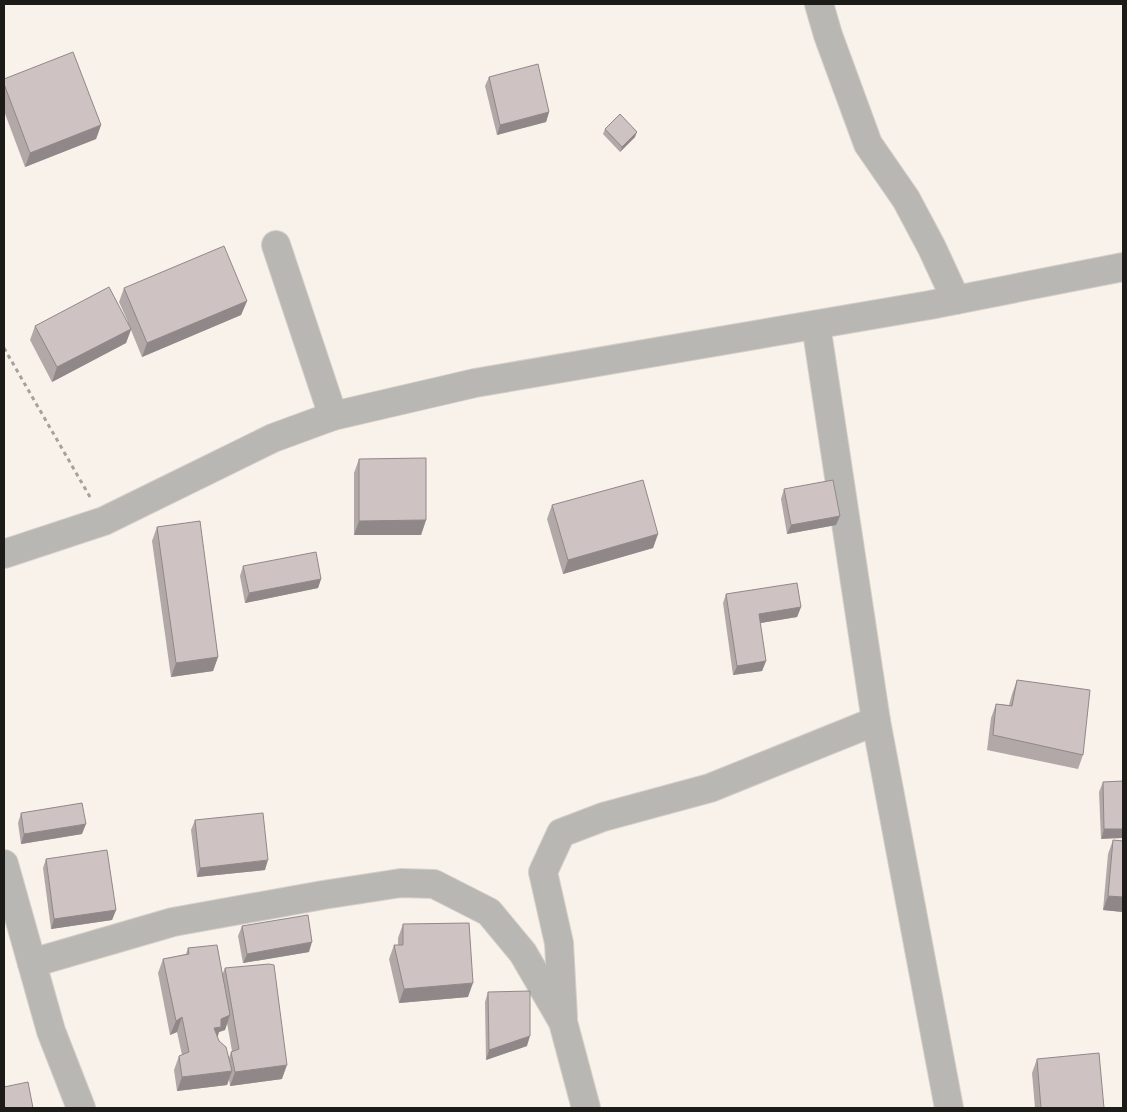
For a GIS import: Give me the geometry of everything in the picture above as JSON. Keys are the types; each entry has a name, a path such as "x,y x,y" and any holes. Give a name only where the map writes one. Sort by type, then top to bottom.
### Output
{"street":[{"path":"819,4 828,35 868,144 906,199 932,248 956,300"},
{"path":"276,245 333,416"},
{"path":"4,554 104,521 273,438 333,416 475,383 930,305 1123,267"},
{"path":"816,325 876,721 949,1108"},
{"path":"586,1108 563,1022 559,942 544,872 561,833 603,817 710,788 876,721"},
{"path":"4,864 51,1032 81,1108"},
{"path":"32,963 173,922 401,883 434,884 489,912 523,953 563,1022"}],"path":[{"path":"4,348 104,521"}],"building":[{"path":"73,52 101,125 30,153 4,84 4,79"},
{"path":"538,64 549,112 500,125 489,77"},
{"path":"620,114 637,132 622,147 605,129"},
{"path":"224,246 247,301 147,343 124,288"},
{"path":"109,287 131,329 57,367 35,326"},
{"path":"426,458 426,520 359,521 359,459"},
{"path":"643,480 658,534 568,560 552,505"},
{"path":"833,480 840,516 791,525 784,489"},
{"path":"200,521 218,657 176,663 157,527"},
{"path":"316,552 321,579 249,593 243,566"},
{"path":"797,583 801,607 759,614 766,661 737,666 726,594"},
{"path":"1017,680 1090,690 1083,755 993,735 996,704 1012,706"},
{"path":"1123,781 1123,829 1104,829 1103,782"},
{"path":"82,803 86,824 24,834 21,813"},
{"path":"263,813 268,860 200,868 195,820"},
{"path":"1113,840 1123,841 1123,897 1108,896"},
{"path":"107,850 116,910 54,919 46,859"},
{"path":"308,915 312,942 247,954 242,926"},
{"path":"469,923 473,983 404,989 394,945 403,945 403,924"},
{"path":"217,945 230,1015 221,1019 221,1027 214,1028 219,1041 226,1047 232,1071 182,1077 179,1056 189,1052 182,1017 176,1021 163,959 189,954 188,948"},
{"path":"274,965 287,1065 235,1072 231,1052 239,1049 225,968"},
{"path":"530,991 530,1036 489,1050 488,992"},
{"path":"1099,1053 1104,1108 1041,1108 1037,1059"},
{"path":"28,1082 33,1108 4,1108 4,1087"}]}
